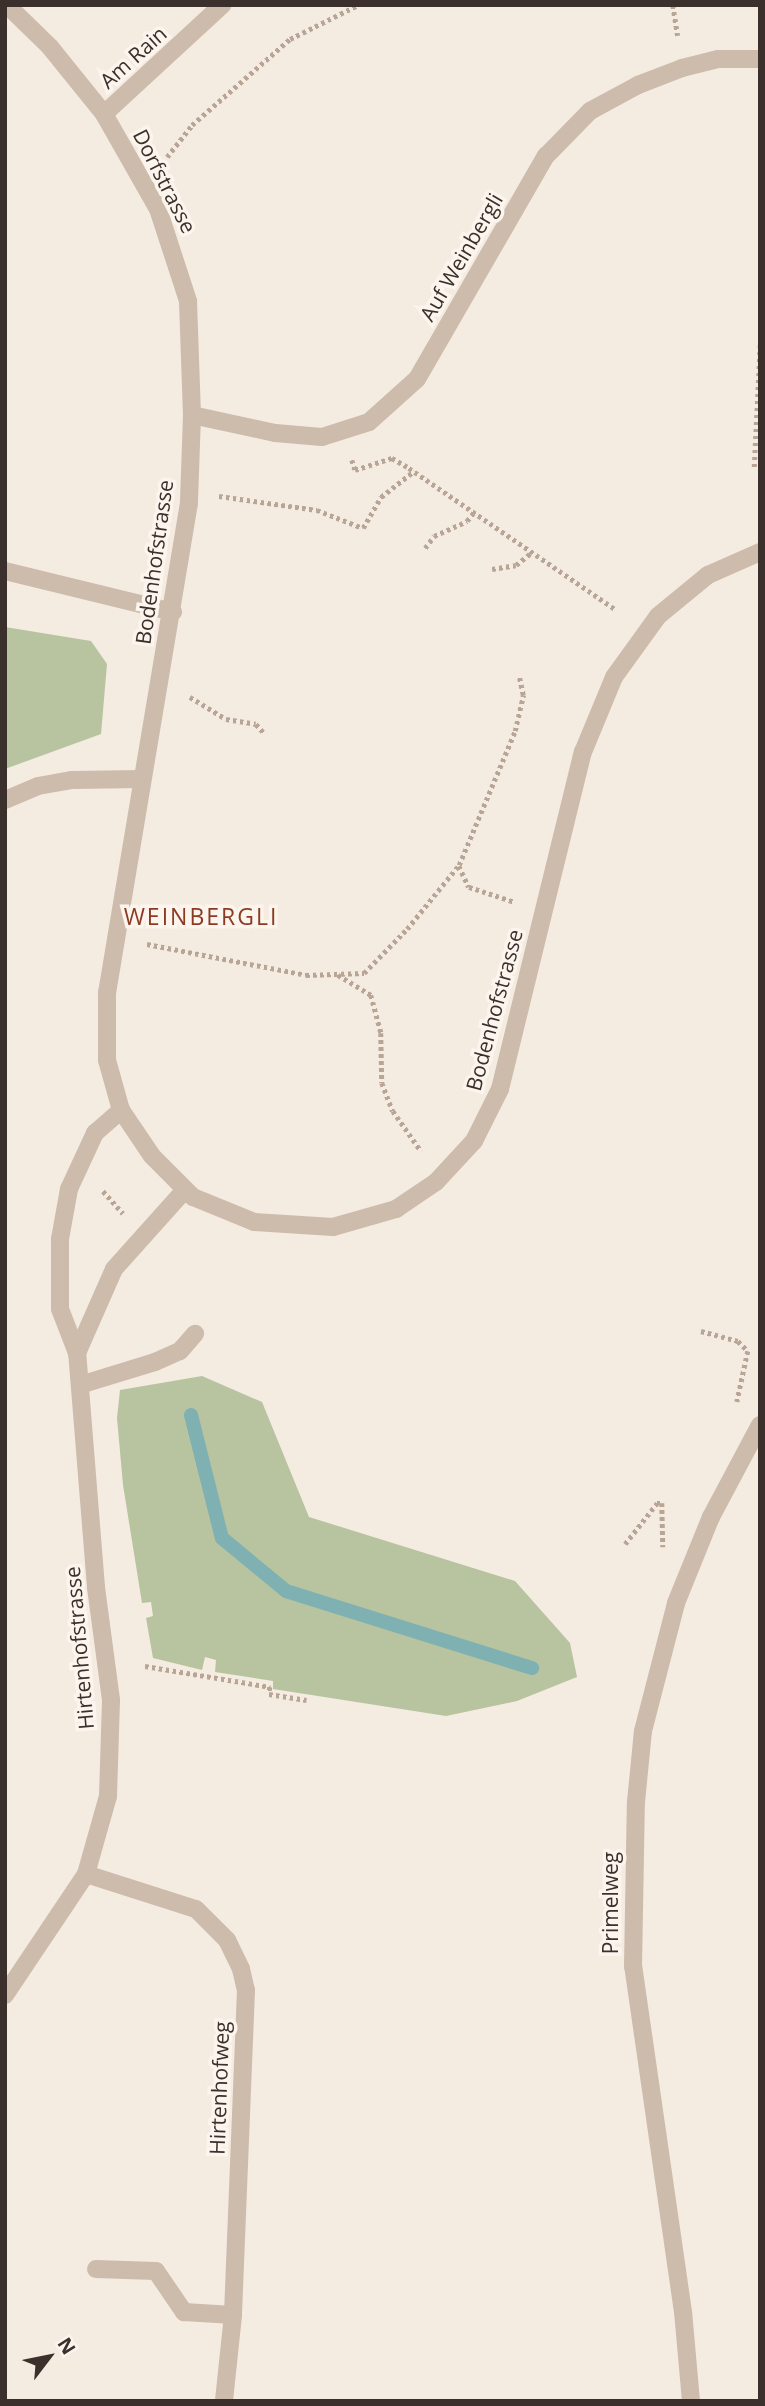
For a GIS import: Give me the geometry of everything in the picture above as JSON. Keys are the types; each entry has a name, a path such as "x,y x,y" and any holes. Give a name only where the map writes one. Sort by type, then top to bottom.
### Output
{"street":[{"name":"Dorfstrasse","path":"7,5 50,47 104,114 158,209 175,253 188,301 192,415"},
{"name":"Am Rain","path":"104,114 222,5"},
{"name":"Auf Weinbergli","path":"192,415 302,436 344,433 369,422 417,379 546,156 590,111 638,85 682,68 718,59 760,59"},
{"name":"Bodenhofstrasse","path":"192,415 189,502 173,611 107,993 107,1060 121,1110 152,1156 185,1189 254,1222 333,1227 396,1209 436,1182 474,1141 500,1090 583,752 614,677 658,616 708,575 760,552"},
{"path":"5,571 173,611"},
{"path":"5,800 38,786 72,780 142,779"},
{"name":"Hirtenhofstrasse","path":"5,1994 86,1874 108,1796 111,1700 96,1587 78,1353 60,1309 65,1214 69,1189 95,1133 121,1110"},
{"name":"Hirtenhofstrasse","path":"78,1353 114,1269 185,1189"},
{"path":"80,1385 155,1362 180,1351 195,1334"},
{"name":"Primelweg","path":"691,2401 676,2259 641,2042 631,1887 643,1731 688,1570 760,1425"},
{"name":"Hirtenhofweg","path":"86,1874 196,1909 227,1940 241,1969 246,1990 233,2315 224,2401"},
{"path":"96,2269 156,2271 184,2312 233,2315"}],"path":[{"path":"167,157 192,125 290,39 358,5"},
{"path":"754,467 760,343"},
{"path":"359,468 392,458 616,610"},
{"path":"218,496 317,510 363,528 381,497 414,471"},
{"path":"425,548 434,536 467,521 474,512"},
{"path":"492,569 516,565 532,552"},
{"path":"147,944 306,975 364,973 459,865 515,731 523,695 519,676"},
{"path":"188,696 226,719 256,724 265,734"},
{"path":"459,865 469,887 507,900"},
{"path":"337,974 371,995 381,1033 382,1083 393,1111 421,1152"},
{"path":"102,1190 128,1218"},
{"path":"701,1331 738,1341 748,1351 736,1405"},
{"path":"625,1544 657,1503 662,1503 663,1559 688,1570"},
{"path":"145,1666 270,1687 269,1694 307,1700"}],"green space":[{"path":"5,627 91,641 107,664 101,734 5,769"},
{"path":"202,1376 262,1402 309,1517 515,1581 570,1643 577,1677 517,1701 446,1716 273,1689 273,1681 215,1672 216,1660 205,1657 202,1670 153,1658 146,1618 153,1616 151,1602 142,1603 123,1485 117,1418 120,1390"}],"waterway":[{"path":"191,1415 222,1538 286,1591 532,1668"}],"district":[{"name":"WEINBERGLI","path":"201,916"}]}
